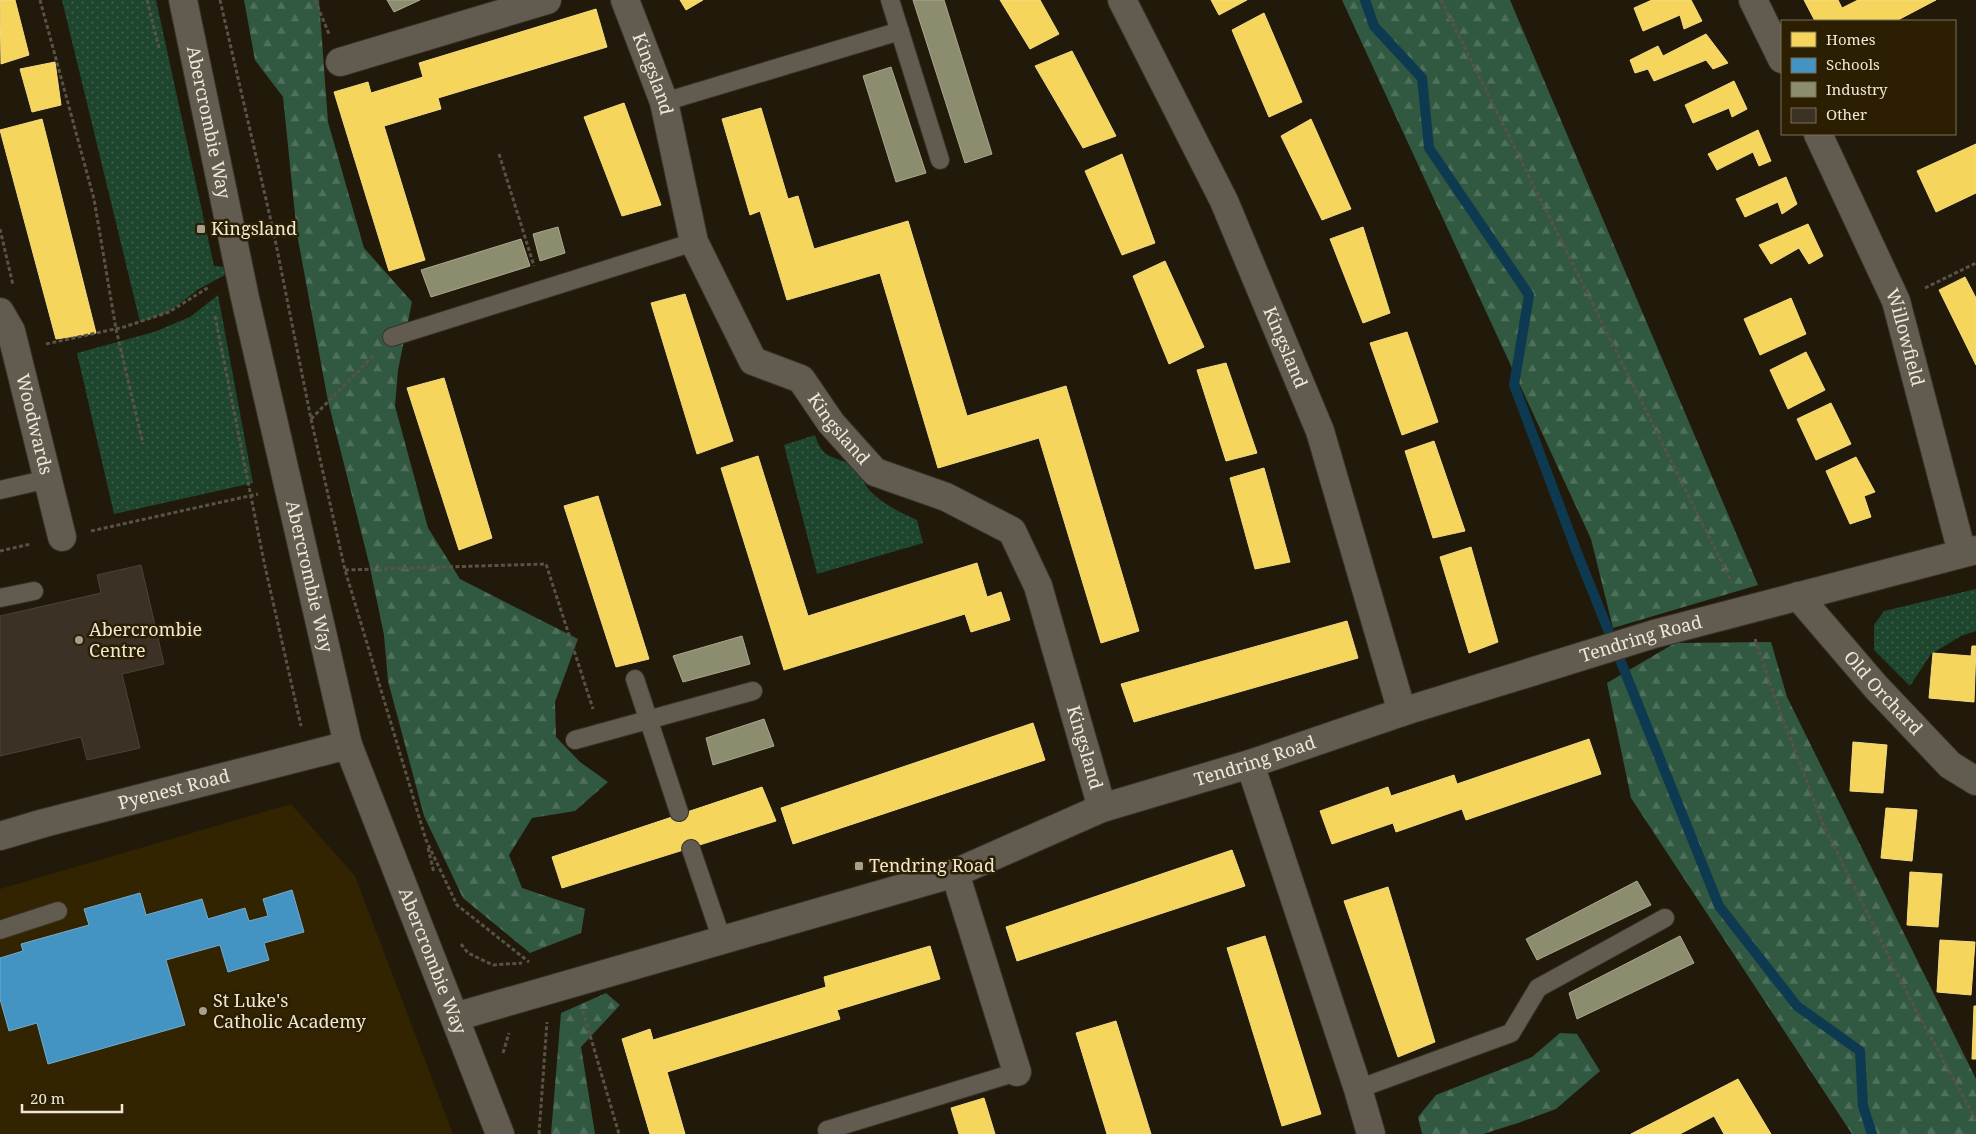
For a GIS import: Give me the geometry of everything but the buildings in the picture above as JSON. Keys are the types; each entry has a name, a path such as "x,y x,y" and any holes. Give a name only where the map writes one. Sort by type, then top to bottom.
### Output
{"street":[{"name":"Abercrombie Way","path":"183,0 245,298 348,745 500,1134"},
{"path":"340,62 547,0"},
{"name":"Kingsland","path":"625,0 664,102 694,242 753,361 801,379 831,423 875,472 946,497 1012,531 1038,586 1102,808"},
{"name":"Kingsland","path":"1122,0 1224,201 1320,431 1402,712"},
{"path":"1753,0 1781,57"},
{"name":"Willowfield","path":"1818,135 1896,301 1969,552"},
{"name":"Woodwards","path":"0,312 11,331 62,537"},
{"name":"Tendring Road","path":"455,1016 955,873 1102,808 1250,764 1402,712 1654,634 1969,552"},
{"name":"Old Orchard","path":"1798,596 1876,687 1950,765 1976,781"},
{"name":"Pyenest Road","path":"0,836 348,745"},
{"path":"1250,764 1358,1089 1371,1134"},
{"path":"955,873 1016,1072"}],"lane":[{"path":"890,0 940,160"},
{"path":"664,102 900,31"},
{"path":"392,337 694,242"},
{"path":"0,490 48,479"},
{"path":"0,598 34,591"},
{"path":"636,679 679,812"},
{"path":"575,740 753,690"},
{"path":"692,849 722,940"},
{"path":"0,930 58,911"},
{"path":"1358,1089 1511,1033 1538,988 1665,918"},
{"path":"829,1134 827,1130 1016,1072"}],"path":[{"path":"40,0 94,198 116,329 143,444"},
{"path":"146,0 159,51"},
{"path":"220,0 274,234 311,419 345,570 426,840 435,878"},
{"path":"1441,0 1746,611 1774,695 1823,824 1912,1003 1976,1120"},
{"path":"499,154 541,290"},
{"path":"1896,301 1976,263"},
{"path":"207,278 211,297"},
{"path":"16,350 116,329 169,312 209,287"},
{"path":"214,316 307,756"},
{"path":"311,419 392,337"},
{"path":"0,551 289,488"},
{"path":"345,570 546,564 601,733"},
{"path":"426,840 457,904 530,962"},
{"path":"458,940 468,953 493,965 538,961"},
{"path":"580,1003 619,1134"},
{"path":"539,1134 547,1013"}],"shaded area":[{"name":"St Luke's Catholic Academy","path":"291,804 355,876 453,1134 0,1134 0,889"}],"green space":[{"path":"62,0 156,0 214,266 238,268 197,290 169,312 140,322"},
{"path":"244,0 319,0 328,122 364,248 412,302 398,370 395,406 428,528 460,579 578,639 555,702 556,737 580,762 608,782 575,811 532,818 509,855 522,888 585,909 581,933 530,953 463,898 424,816 388,681 384,635 369,563 328,401 297,234 283,97 255,60"},
{"path":"1342,0 1510,0 1758,585 1613,628 1591,539"},
{"path":"218,295 253,483 114,514 77,353 154,332 190,317"},
{"path":"815,435 822,450 826,454 852,466 875,496 892,508 917,520 923,543 817,574 784,445"},
{"path":"1976,589 1976,631 1961,636 1931,654 1910,686 1874,650 1874,625 1884,611"},
{"path":"1771,642 1787,697 1976,1079 1976,1134 1852,1134 1631,798 1607,683 1675,643"},
{"path":"606,993 620,1005 581,1047 595,1134 551,1134 561,1013"},
{"path":"1560,1033 1577,1034 1600,1071 1556,1109 1483,1134 1422,1134 1418,1117 1436,1095 1532,1057"}],"waterway":[{"path":"1365,0 1374,26 1422,78 1429,148 1529,295 1514,385 1578,555 1719,906 1797,1006 1860,1051 1863,1106 1872,1134"}],"place":[{"name":"Kingsland","path":"201,229"},
{"name":"Abercrombie Centre","path":"79,640"},
{"name":"Tendring Road","path":"859,866"},
{"name":"St Luke's Catholic Academy","path":"203,1011"}]}
